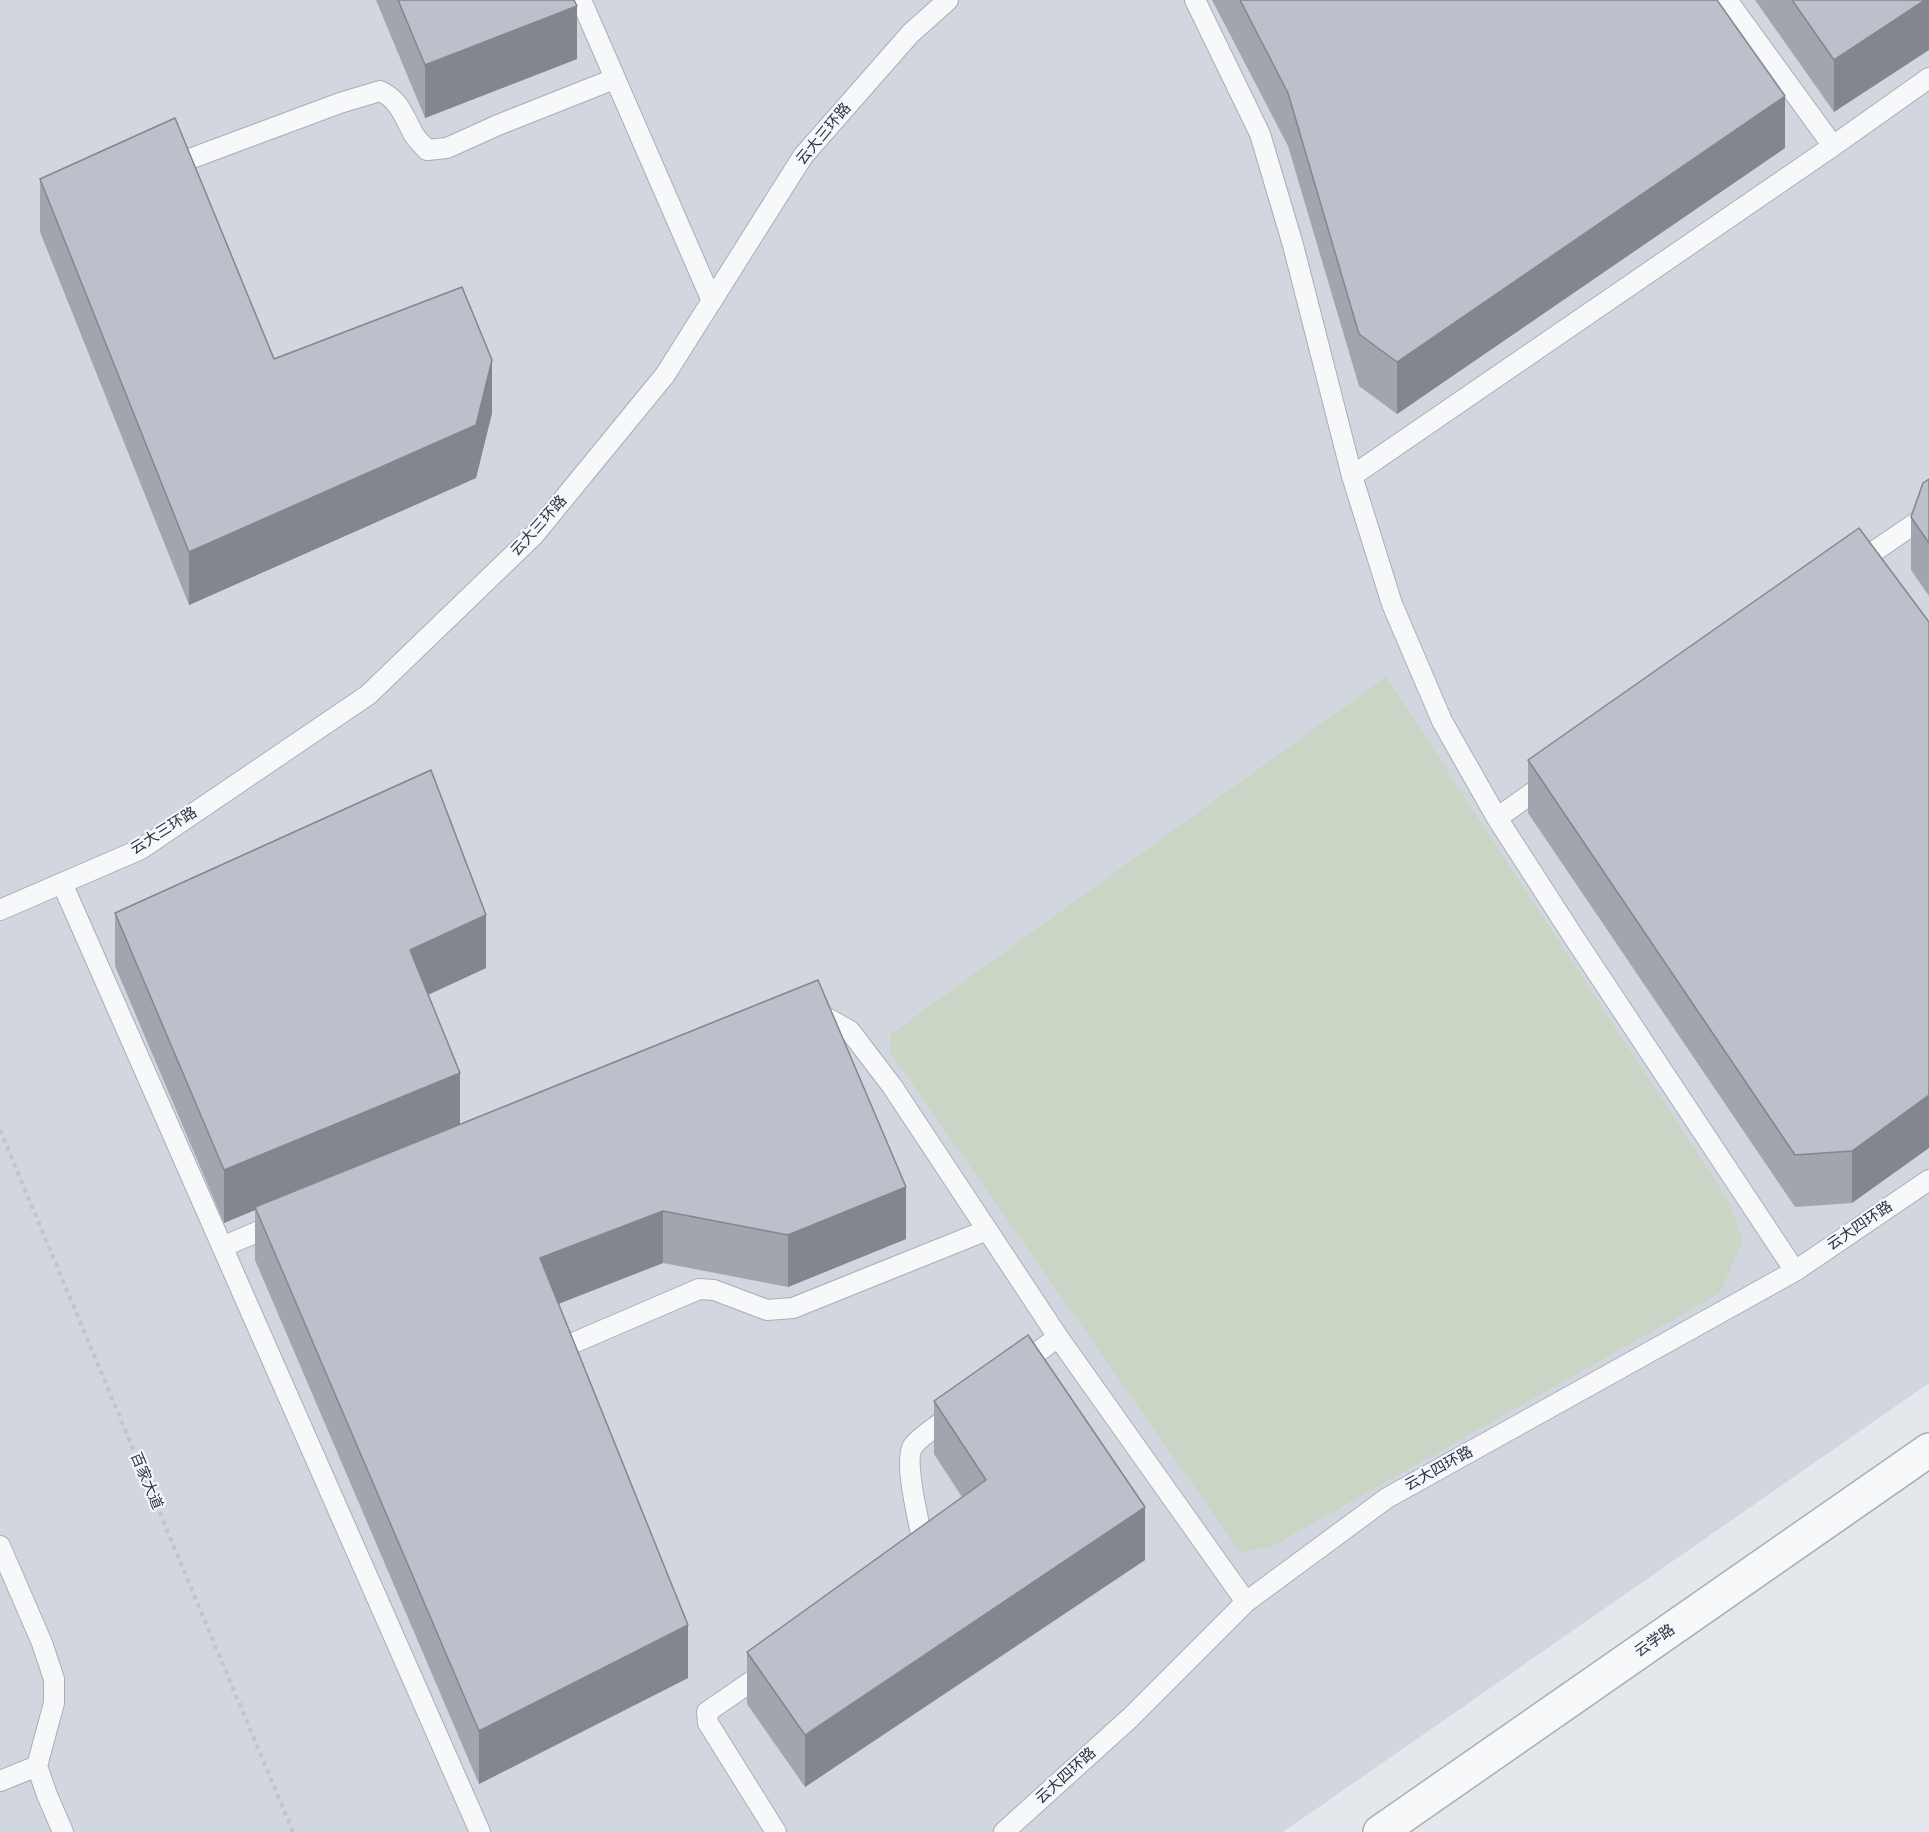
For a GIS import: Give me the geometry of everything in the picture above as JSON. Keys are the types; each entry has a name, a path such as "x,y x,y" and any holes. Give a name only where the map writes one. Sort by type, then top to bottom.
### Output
{"street":[{"name":"云学路","path":"1380,1832 1929,1450"}],"lane":[{"path":"581,0 712,301"},
{"name":"云大三环路","path":"0,910 141,849 368,695 534,535 665,375 803,156 911,33 948,0"},
{"path":"1195,0 1260,134 1293,245 1352,476 1392,604 1442,721 1497,818 1795,1271"},
{"path":"1727,0 1833,146"},
{"path":"1352,476 1929,78"},
{"path":"148,175 340,103 380,91 391,95 401,108 416,138 427,150 447,148 614,79"},
{"path":"1842,574 1929,514"},
{"path":"1870,554 1884,572"},
{"path":"1497,818 1564,770"},
{"path":"62,883 480,1832"},
{"path":"792,1013 820,1014 850,1031 892,1086 1058,1337 1246,1602"},
{"name":"云大四环路","path":"1004,1832 1130,1718 1246,1602 1387,1498 1795,1271 1929,1180"},
{"path":"222,1247 299,1215"},
{"path":"564,1347 699,1289 714,1290 767,1310 793,1308 987,1230"},
{"path":"1001,1380 1058,1337"},
{"path":"916,1565 924,1547 910,1472 909,1453 915,1443 972,1401"},
{"path":"0,1546 42,1643 54,1679 54,1703 37,1766 63,1832"},
{"path":"776,1832 708,1723 707,1712 782,1660"},
{"path":"0,1781 37,1766"}],"path":[{"name":"百家大道","path":"0,1130 293,1832"}],"shaded area":[{"path":"0,0 1929,0 1929,1383 1283,1832 0,1832"}],"green space":[{"path":"1386,677 1728,1200 1743,1240 1720,1293 1271,1547 1240,1552 890,1052 891,1034"}],"building":[{"path":"398,0 574,0 577,6 425,65"},
{"path":"1240,0 1717,0 1785,96 1397,362 1359,334 1288,93"},
{"path":"1792,0 1925,0 1834,60"},
{"path":"175,118 274,359 462,287 492,360 476,425 189,552 40,179"},
{"path":"1929,479 1929,543 1911,517 1923,483"},
{"path":"1859,528 1929,622 1929,1095 1852,1151 1795,1155 1528,760"},
{"path":"431,770 486,915 410,950 460,1073 224,1170 115,913"},
{"path":"818,980 906,1187 788,1235 663,1211 540,1258 688,1625 479,1731 255,1207"},
{"path":"1028,1335 1145,1507 805,1735 747,1652 986,1480 934,1401"}]}
